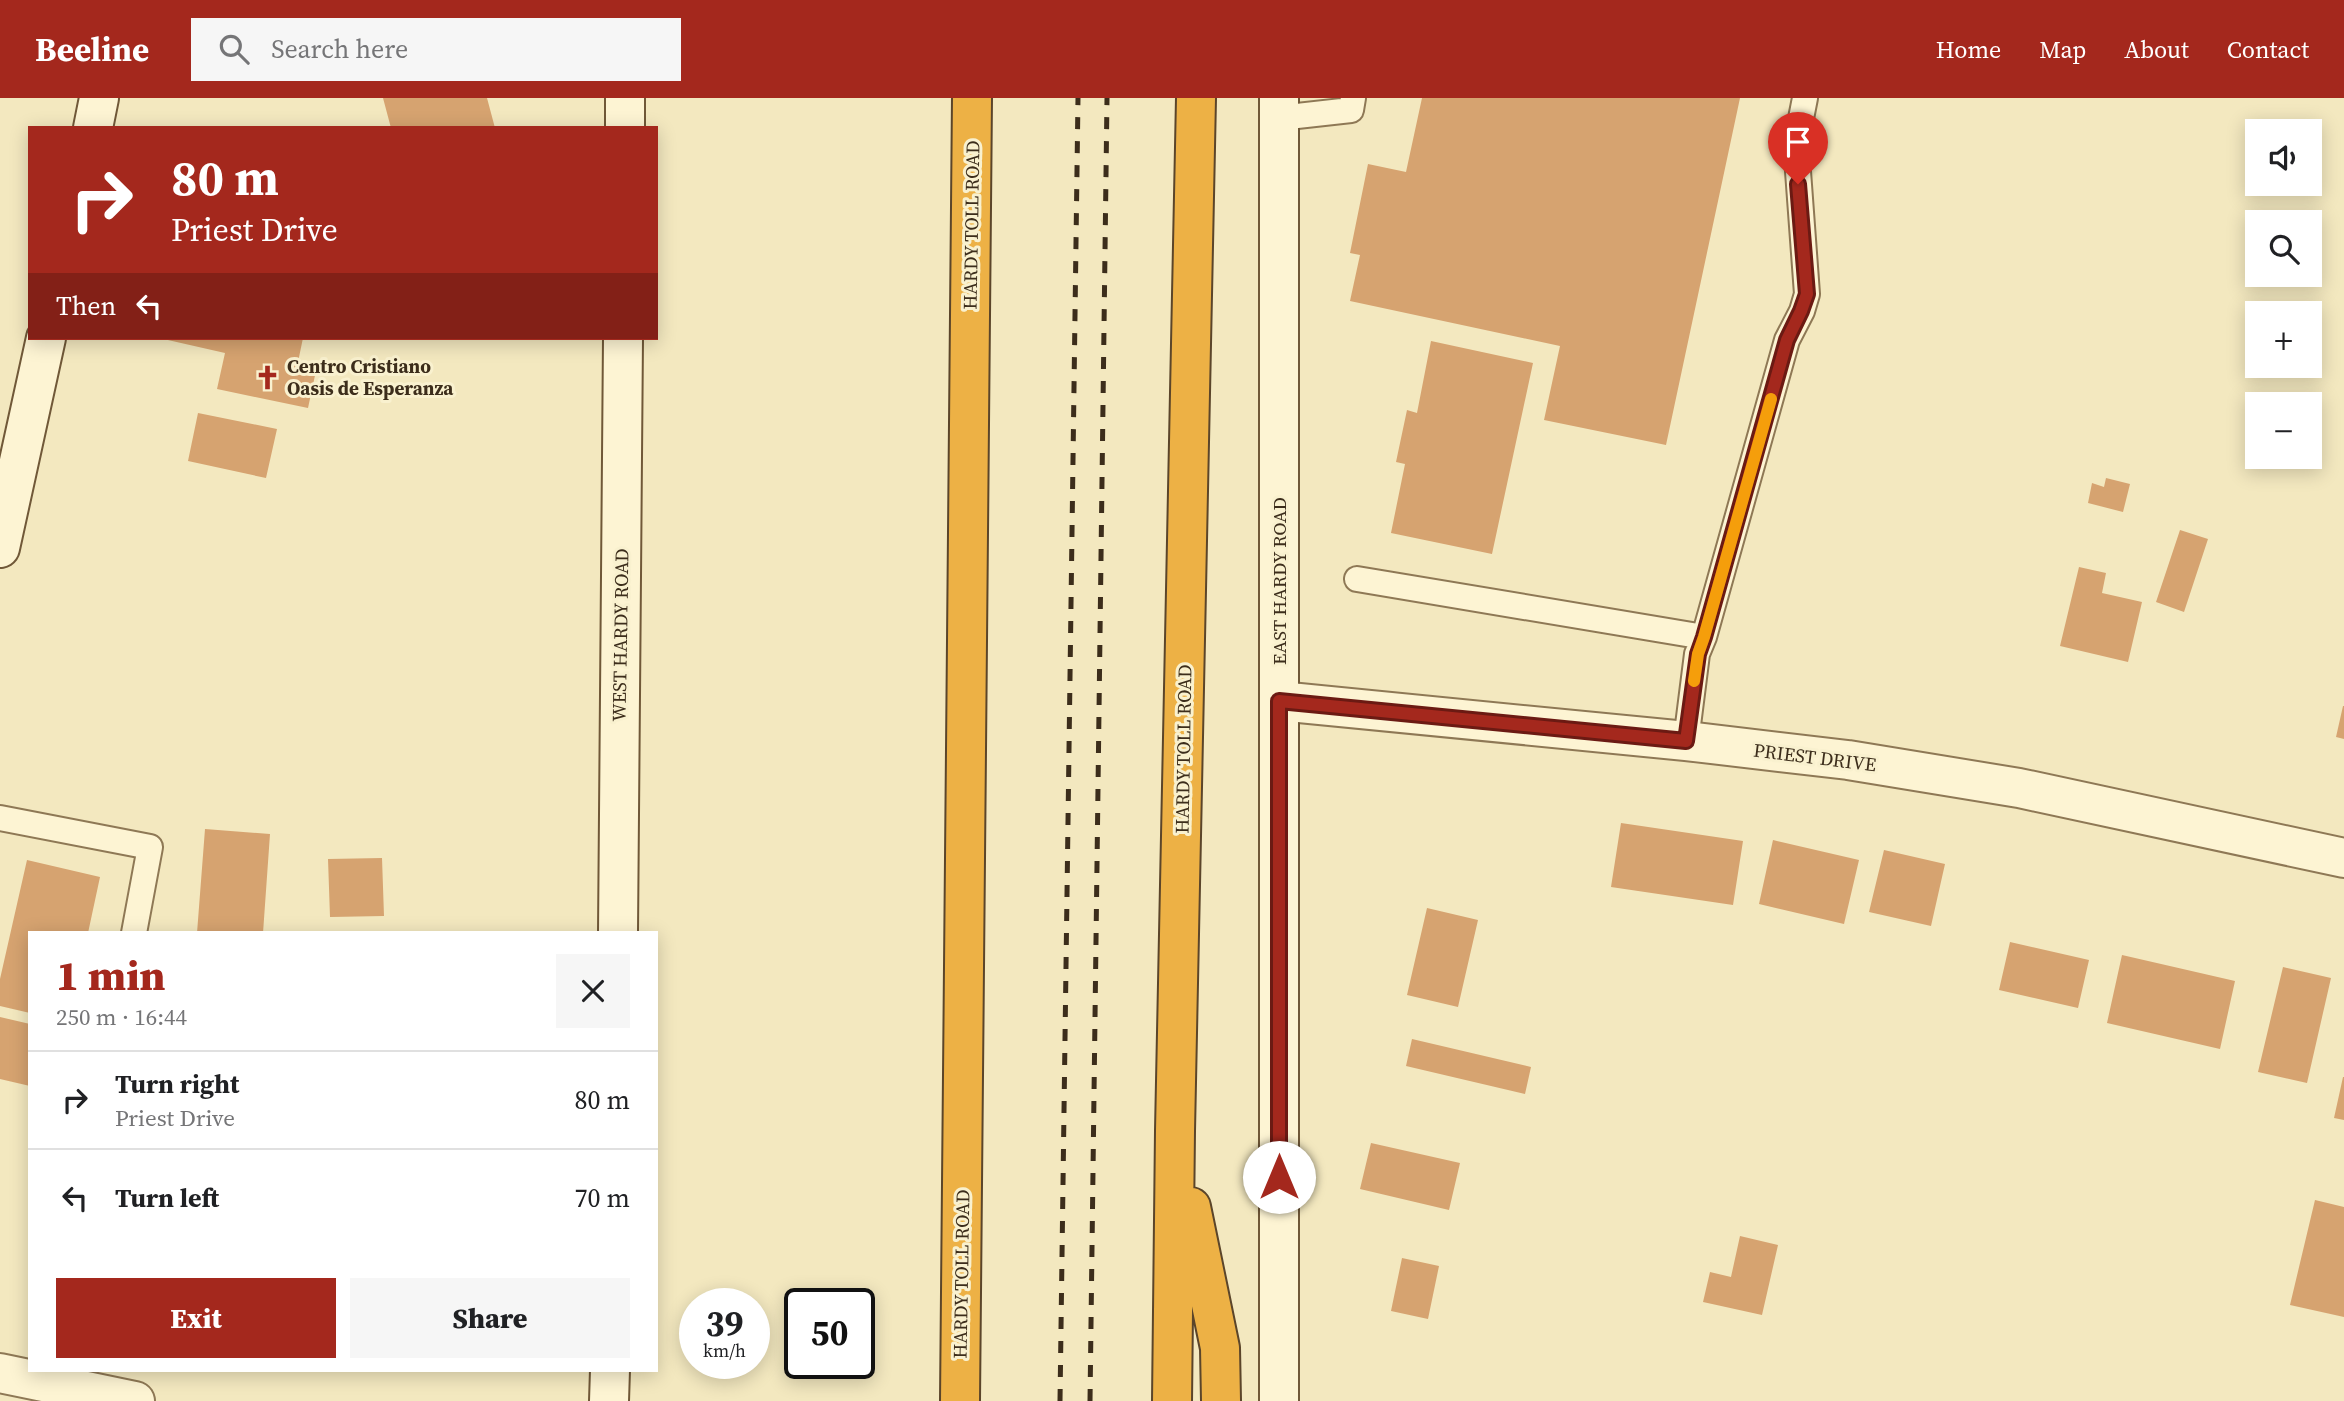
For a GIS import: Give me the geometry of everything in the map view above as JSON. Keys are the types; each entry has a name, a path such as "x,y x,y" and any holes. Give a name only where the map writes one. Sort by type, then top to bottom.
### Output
{"highway":[{"name":"HARDY TOLL ROAD","path":"960,1401 972,98"},
{"name":"HARDY TOLL ROAD","path":"1172,1401 1196,98"},
{"path":"1175,1131 1220,1348 1221,1401"}],"main road":[{"path":"93,126 99,98"},
{"path":"625,98 625,126"},
{"name":"EAST HARDY ROAD","path":"1279,108 1279,1401"},
{"path":"0,548 46,340"},
{"name":"WEST HARDY ROAD","path":"618,931 623,340"},
{"name":"PRIEST DRIVE","path":"1279,701 1686,741 1848,760 2019,788 2344,858"},
{"path":"609,1401 610,1372"},
{"path":"0,1373 37,1391 135,1401"}],"lane":[{"path":"1279,108 1351,110 1353,98"},
{"path":"1686,741 1698,654 1787,340 1807,294 1796,144 1805,98"},
{"path":"1357,579 1704,637"},
{"path":"0,818 150,847 134,931"}],"building":[{"path":"383,98 487,98 494,126 390,126"},
{"path":"1422,98 1740,98 1666,445 1544,420 1560,346 1350,301 1360,255 1350,253 1368,164 1406,172"},
{"name":"Centro Cristiano Oasis de Esperanza","path":"168,340 303,340 298,362 317,366 308,408 217,389 225,353"},
{"path":"1431,341 1533,363 1492,554 1391,533 1405,464 1396,462 1407,410 1417,413"},
{"path":"198,413 277,429 266,478 188,461"},
{"path":"2106,478 2130,484 2123,512 2088,503 2092,483 2104,487"},
{"path":"2180,530 2208,539 2184,612 2156,602"},
{"path":"2079,567 2106,573 2102,593 2142,602 2128,662 2060,646"},
{"path":"2344,706 2344,739 2336,737"},
{"path":"1621,823 1743,841 1733,905 1611,887"},
{"path":"205,829 270,834 263,931 197,931"},
{"path":"1773,840 1859,860 1844,924 1759,904"},
{"path":"1884,850 1945,864 1931,926 1869,912"},
{"path":"382,858 384,916 330,917 328,859"},
{"path":"27,860 100,877 88,931 28,931 28,1013 0,1006 0,979"},
{"path":"1427,908 1478,920 1458,1007 1407,995"},
{"path":"2010,942 2089,960 2078,1008 1999,990"},
{"path":"2122,955 2235,981 2220,1049 2107,1023"},
{"path":"2283,967 2331,978 2307,1083 2258,1072"},
{"path":"0,1017 28,1024 28,1086 0,1079"},
{"path":"1412,1039 1531,1067 1525,1094 1406,1066"},
{"path":"2344,1077 2344,1120 2334,1118"},
{"path":"1371,1143 1460,1163 1449,1210 1360,1189"},
{"path":"2315,1200 2344,1207 2344,1317 2290,1305"},
{"path":"1740,1236 1778,1245 1762,1315 1703,1302 1710,1272 1731,1277"},
{"path":"1402,1258 1439,1266 1428,1319 1391,1311"}],"railway":[{"path":"1060,1401 1078,98"},
{"path":"1090,1401 1107,98"}],"slow traffic":[{"path":"1694,681 1698,654 1771,399"}],"place":[{"name":"Centro Cristiano Oasis de Esperanza","path":"267,377"}],"route":[{"path":"1279,1177 1279,701 1686,741 1698,654 1787,340 1807,294 1798,184"}]}
